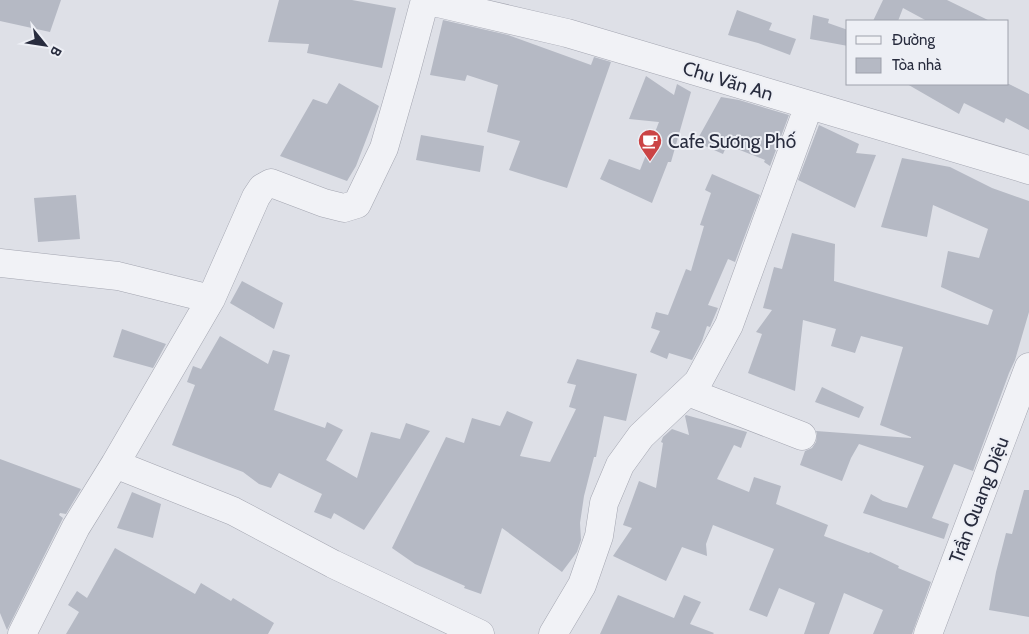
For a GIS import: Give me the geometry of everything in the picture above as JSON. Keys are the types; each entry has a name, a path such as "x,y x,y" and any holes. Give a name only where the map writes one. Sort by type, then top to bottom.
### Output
{"street":[{"name":"Chu Văn An","path":"425,0 567,33 1029,170"},
{"path":"22,634 76,528 210,298 256,197 262,188 271,183 324,203 344,208 357,204 384,148 425,0"},
{"path":"553,634 582,585 599,536 604,503 620,465 641,436 698,382 729,325 809,105"},
{"path":"0,263 118,276 210,298"},
{"name":"Trần Quang Diệu","path":"928,634 1029,367"},
{"path":"688,392 802,436"},
{"path":"115,464 233,511 333,564 480,634"}],"building":[{"path":"0,0 61,0 50,32 0,21"},
{"path":"279,0 352,0 396,8 382,68 307,53 309,44 268,42"},
{"path":"883,0 947,0 988,20 925,20 903,8 898,20 873,20"},
{"path":"737,10 772,23 769,30 796,39 790,55 758,43 728,35"},
{"path":"813,15 829,19 828,23 846,29 846,46 810,39"},
{"path":"443,20 508,35 591,65 594,57 611,62 567,188 509,170 520,141 487,132 498,85 467,75 465,81 430,75"},
{"path":"646,76 674,95 677,84 691,92 671,162 668,162 652,203 600,179 609,159 640,170 659,122 629,119"},
{"path":"339,83 379,106 356,166 347,181 280,156 313,99 327,104"},
{"path":"1009,84 1029,94 1029,130 1006,118 1004,123 964,103 959,114 909,85"},
{"path":"721,97 739,100 789,115 770,166 764,162 765,160 727,145 723,154 696,142"},
{"path":"819,125 859,144 856,153 876,155 855,208 798,180"},
{"path":"421,135 484,146 480,172 416,160"},
{"path":"902,158 950,167 992,188 1029,201 1029,312 1015,360 973,471 954,464 932,518 949,524 944,539 863,513 871,494 883,501 907,508 924,466 859,444 842,481 800,465 805,451 812,448 816,442 816,431 911,438 880,425 903,347 861,336 855,353 831,346 836,329 803,320 795,391 748,373 762,334 756,332 772,310 763,308 774,267 782,269 792,233 835,244 834,281 988,325 993,310 941,287 948,251 979,258 988,229 933,205 927,237 881,227"},
{"path":"712,174 760,195 735,262 728,259 708,305 718,308 710,327 707,326 692,360 669,353 667,359 650,352 660,331 651,328 656,312 668,315 686,269 691,271 704,226 700,225 711,193 705,190"},
{"path":"76,195 80,239 38,242 34,198"},
{"path":"242,281 283,303 274,329 230,303"},
{"path":"122,329 166,344 153,368 113,357"},
{"path":"220,336 268,364 273,350 290,355 274,410 325,428 327,422 343,430 326,460 357,478 371,432 400,439 406,423 430,431 364,530 334,513 331,519 314,512 322,494 279,473 271,488 259,484 243,472 172,445 195,385 187,382 193,366 201,369"},
{"path":"577,359 637,374 626,421 604,416 596,457 594,457 584,496 580,523 581,540 577,552 562,572 502,528 481,594 464,588 465,586 415,564 392,548 446,437 464,443 472,418 500,426 507,411 533,422 520,456 550,462 576,409 569,407 576,385 567,383"},
{"path":"822,387 864,407 859,418 815,402"},
{"path":"686,415 747,432 741,448 734,445 717,479 749,492 754,477 781,486 776,504 828,525 824,536 870,552 899,566 898,568 931,582 912,634 873,634 883,610 844,593 829,634 804,634 815,603 779,588 767,617 749,610 774,549 713,525 706,544 707,556 682,547 666,581 613,556 632,528 623,525 639,481 656,488 663,437 672,429 689,435"},
{"path":"0,459 81,489 66,514 60,513 59,515 63,518 7,630 0,613"},
{"path":"1024,490 1029,490 1029,617 989,610 1006,533 1012,534"},
{"path":"132,492 161,504 153,538 117,528"},
{"path":"115,548 195,594 201,583 231,601 233,598 274,623 268,634 66,634 79,612 68,605 77,591 87,598"},
{"path":"618,595 674,618 684,595 701,602 690,624 714,633 600,634"}],"place":[{"name":"Cafe Sương Phố","path":"650,162"}]}
